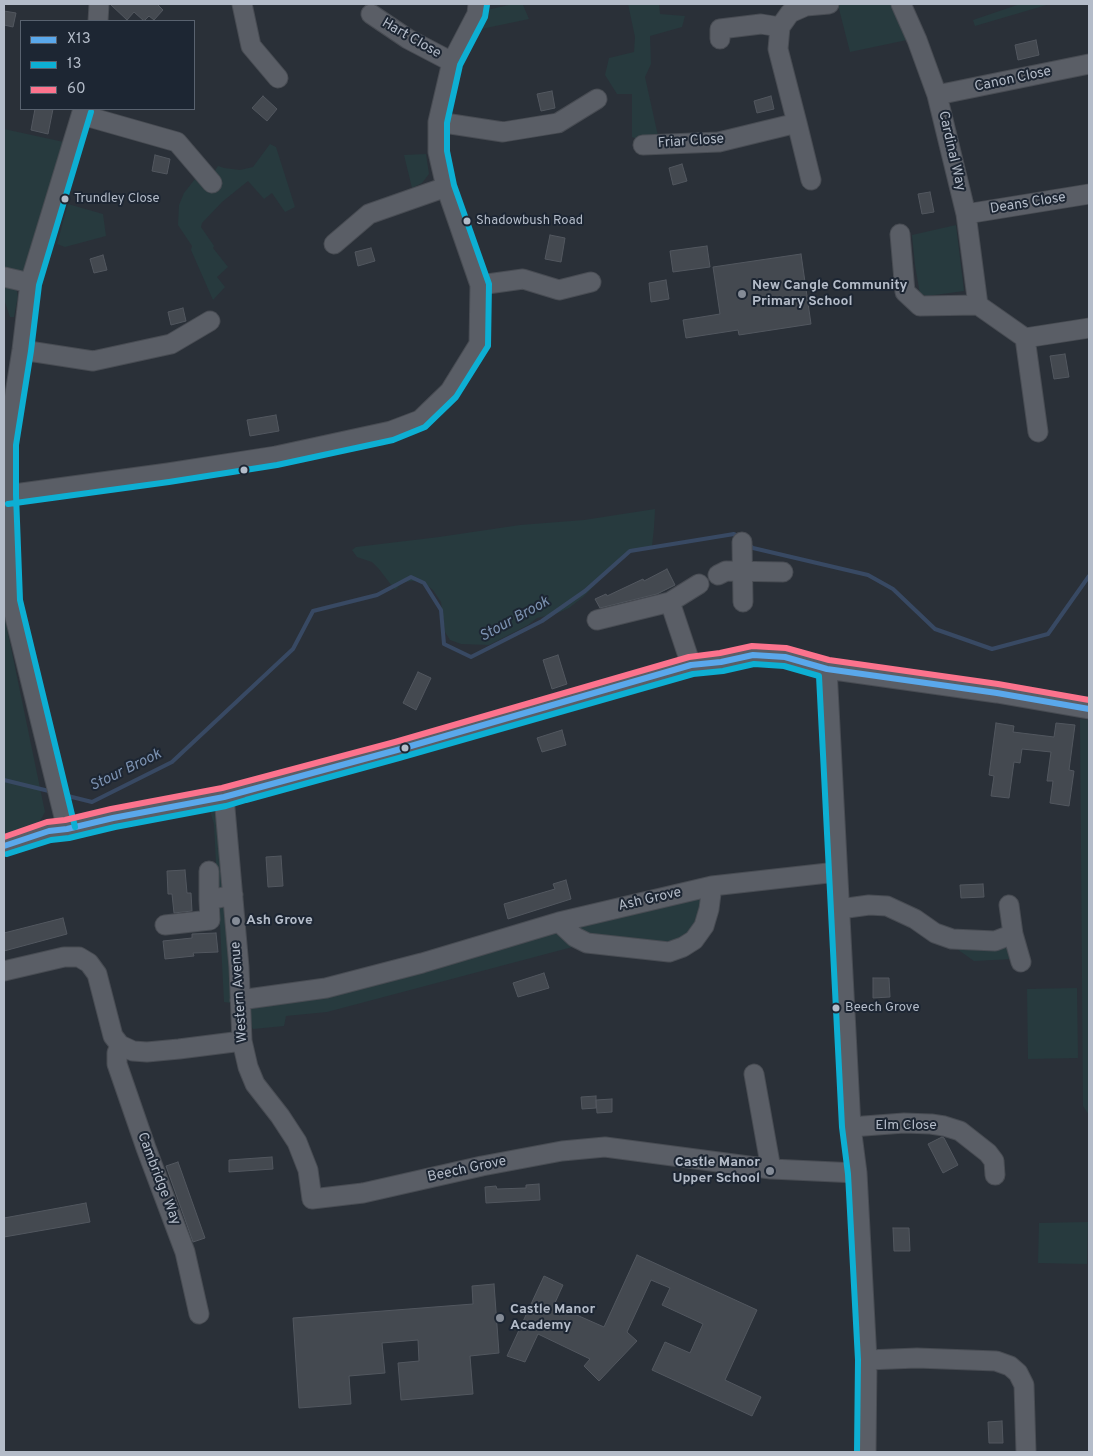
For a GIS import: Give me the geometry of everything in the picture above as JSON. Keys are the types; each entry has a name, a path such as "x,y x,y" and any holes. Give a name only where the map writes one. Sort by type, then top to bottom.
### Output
{"street":[{"path":"95,4 99,4 99,20"},
{"path":"242,4 251,46 278,78"},
{"path":"7,495 276,456 390,431 420,420 450,391 479,344 480,285 446,187 438,152 438,122 452,62 476,14 478,4"},
{"path":"811,180 778,49 780,27 790,13 805,5 829,4"},
{"name":"Cardinal Way","path":"901,4 917,40 937,95 966,214 978,304"},
{"name":"Hart Close","path":"371,14 408,39 452,62"},
{"path":"720,39 720,29 761,24 780,27"},
{"name":"Canon Close","path":"937,95 1089,64"},
{"path":"438,122 504,132 558,123 597,99"},
{"path":"67,829 11,601 7,444 22,350 30,283 82,112 177,142 212,183"},
{"name":"Friar Close","path":"643,145 719,142 797,123"},
{"path":"334,244 369,214 446,187"},
{"name":"Deans Close","path":"966,214 1089,194"},
{"path":"900,234 904,292 920,306 978,304 1025,338 1089,328"},
{"path":"4,277 30,283"},
{"path":"480,285 523,279 559,290 591,282"},
{"path":"22,350 92,361 171,344 210,322"},
{"path":"1025,338 1038,432"},
{"path":"742,542 743,602"},
{"path":"718,575 726,572 743,571 783,572"},
{"path":"597,620 670,602 699,584"},
{"path":"670,602 691,665"},
{"path":"4,846 49,831 224,797 397,750 691,665 721,662 753,654 785,657 827,669 997,693 1089,709"},
{"path":"827,669 851,1127 857,1173 867,1360 866,1452"},
{"name":"Western Avenue","path":"224,797 233,895 242,1041 254,1084 280,1116 297,1142 308,1170 312,1199"},
{"path":"165,925 210,920 209,871"},
{"name":"Ash Grove","path":"240,1000 326,988 422,963 559,922 712,886 837,872"},
{"path":"559,922 575,937 587,943 669,952 694,940 704,926 709,909 712,886"},
{"path":"210,900 233,895"},
{"path":"1009,905 1013,934 1021,962"},
{"path":"840,909 887,906 915,919 935,933 952,939 995,941 1013,934"},
{"path":"4,971 64,957 79,957 89,963 96,974 113,1036 120,1045 133,1051 147,1052 242,1041"},
{"name":"Cambridge Way","path":"120,1045 116,1064 185,1252 197,1314"},
{"path":"754,1074 771,1169"},
{"name":"Elm Close","path":"851,1127 904,1123 931,1124 960,1131 988,1153 994,1161 995,1176"},
{"name":"Beech Grove","path":"312,1199 363,1193 482,1166 562,1151 605,1147 771,1169 857,1173"},
{"path":"867,1360 917,1358 996,1361 1010,1366 1018,1373 1024,1385 1026,1452"}],"green space":[{"path":"513,4 523,5 529,19 481,29 487,10"},
{"path":"628,4 659,4 660,14 685,16 682,27 650,36 651,64 645,77 658,136 637,139 632,137 632,94 617,94 605,75 609,58 634,52 635,37"},
{"path":"894,4 907,40 850,52 838,5"},
{"path":"1020,4 1050,4 975,26 973,20"},
{"path":"4,129 73,144 30,283 4,277"},
{"path":"270,144 276,147 295,207 285,212 272,193 264,199 248,181 222,202 202,223 201,227 214,246 213,248 228,267 217,277 225,287 213,300 191,250 192,246 178,225 179,205 184,193 195,179 210,191 214,172 218,166 240,170 253,167"},
{"path":"426,154 429,174 422,183 412,188 404,155"},
{"path":"68,204 103,214 106,236 65,247 57,244"},
{"path":"956,225 964,291 927,296 920,294 912,235"},
{"path":"4,282 16,288 18,296 14,317 10,317 4,299"},
{"path":"655,509 652,546 636,549 625,555 583,597 569,608 537,618 528,625 489,645 461,644 450,640 445,632 441,602 433,590 424,583 414,581 403,582 395,590 372,562 357,557 352,550 356,547 520,525 584,520"},
{"path":"4,614 45,812 40,821 28,828 4,835"},
{"path":"1080,719 1089,720 1089,1115 1083,1106"},
{"path":"218,809 224,888 221,889 217,883 214,824 210,811"},
{"path":"699,895 708,904 682,944 589,938 577,926"},
{"path":"219,905 229,905 232,1003 224,1002"},
{"path":"556,929 580,945 327,1012 286,1016 284,1026 253,1029 246,1020 249,1001"},
{"path":"947,942 1005,946 1010,950 1012,959 974,961"},
{"path":"1077,988 1078,1058 1028,1059 1027,989"},
{"path":"1088,1222 1087,1264 1038,1263 1039,1223"}],"building":[{"path":"110,4 160,4 158,5 163,10 154,20 149,16 143,20 134,12 127,20"},
{"path":"4,11 16,13 13,27 4,25"},
{"path":"1036,40 1039,55 1018,60 1015,45"},
{"path":"552,91 555,108 541,111 537,94"},
{"path":"263,96 277,109 267,121 252,108"},
{"path":"771,96 774,109 757,113 754,101"},
{"path":"35,110 53,110 48,134 31,130"},
{"path":"155,155 170,159 167,174 152,171"},
{"path":"682,164 687,181 673,185 669,168"},
{"path":"930,192 934,212 922,214 918,194"},
{"path":"550,235 565,238 561,262 545,259"},
{"path":"707,246 710,267 673,272 670,251"},
{"path":"371,248 375,261 358,266 355,252"},
{"path":"801,254 811,324 739,335 738,330 686,338 683,320 720,314 713,267"},
{"path":"103,255 107,270 94,273 90,259"},
{"path":"666,280 669,299 651,302 649,283"},
{"path":"183,308 186,321 171,325 168,312"},
{"path":"1065,354 1069,377 1054,379 1050,356"},
{"path":"276,415 279,431 250,436 247,420"},
{"path":"667,569 675,585 657,594 600,608 595,599 606,594 607,596 643,579 644,581"},
{"path":"558,655 567,684 552,689 543,660"},
{"path":"418,672 431,678 416,710 403,703"},
{"path":"996,723 1014,726 1013,732 1054,737 1056,723 1075,725 1069,770 1074,771 1069,806 1050,803 1053,781 1047,781 1051,752 1022,749 1020,763 1014,762 1009,798 991,796 994,776 989,775"},
{"path":"562,730 566,745 542,752 537,738"},
{"path":"281,856 283,886 268,887 266,857"},
{"path":"185,870 187,893 191,893 192,911 174,913 172,894 168,894 167,871"},
{"path":"566,880 571,899 508,919 504,904 555,889 553,884"},
{"path":"983,884 984,897 961,898 960,885"},
{"path":"63,918 67,934 4,951 4,933"},
{"path":"216,933 218,952 193,953 194,956 165,959 163,941 192,938 192,934"},
{"path":"544,973 549,988 518,997 513,983"},
{"path":"873,978 889,978 890,997 873,998"},
{"path":"596,1096 596,1108 582,1109 581,1097"},
{"path":"612,1099 612,1112 597,1113 596,1100"},
{"path":"942,1137 958,1165 943,1173 928,1144"},
{"path":"272,1157 273,1169 229,1172 229,1160"},
{"path":"178,1162 205,1238 193,1242 166,1166"},
{"path":"539,1184 540,1200 486,1203 485,1187 496,1186 497,1189 526,1188 526,1185"},
{"path":"86,1203 90,1222 4,1237 4,1218"},
{"path":"893,1228 909,1228 910,1251 894,1251"},
{"path":"637,1255 757,1310 725,1380 761,1397 752,1416 652,1370 665,1342 690,1353 703,1324 662,1305 670,1288 651,1280 627,1332 637,1341 599,1381 584,1366 590,1359 538,1334 525,1362 507,1356 544,1276 563,1285 554,1305 604,1327"},
{"path":"494,1284 499,1353 470,1356 473,1394 401,1400 398,1363 419,1361 418,1340 382,1343 385,1373 349,1376 351,1404 299,1408 293,1318 473,1304 472,1286"},
{"path":"1002,1421 1003,1443 989,1443 988,1422"}],"waterway":[{"name":"Stour Brook","path":"64,795 92,802 172,762 293,649 313,611 377,595 411,577 424,583 441,610 444,644 471,657 542,621 585,591 630,551 734,534 740,537"},
{"name":"Stour Brook","path":"747,543 753,548 868,575 893,589 935,629 992,649 1048,634 1089,576"},
{"name":"Stour Brook","path":"4,780 53,792"}],"transit line":[{"name":"13","path":"8,504 277,465 393,440 425,427 456,397 488,346 489,284 454,185 447,151 447,123 460,65 485,17 487,5"},
{"name":"13","path":"75,827 20,600 16,445 39,285 91,112"},
{"name":"60","path":"4,837 47,822 222,788 395,742 689,657 752,646 786,648 829,660 998,684 1089,700"},
{"name":"X13","path":"4,846 49,831 224,797 397,750 691,665 721,662 753,655 785,657 827,669 997,693 1089,709"},
{"name":"13","path":"7,854 51,840 226,806 693,674 723,671 754,664 784,666 819,676 842,1127 848,1174 858,1360 857,1452"}],"place":[{"name":"Trundley Close","path":"65,199"},
{"name":"Shadowbush Road","path":"467,221"},
{"name":"New Cangle Community Primary School","path":"742,294"},
{"name":"Ash Grove","path":"236,921"},
{"name":"Beech Grove","path":"836,1008"},
{"name":"Castle Manor Upper School","path":"770,1171"},
{"name":"Castle Manor Academy","path":"500,1318"}]}
